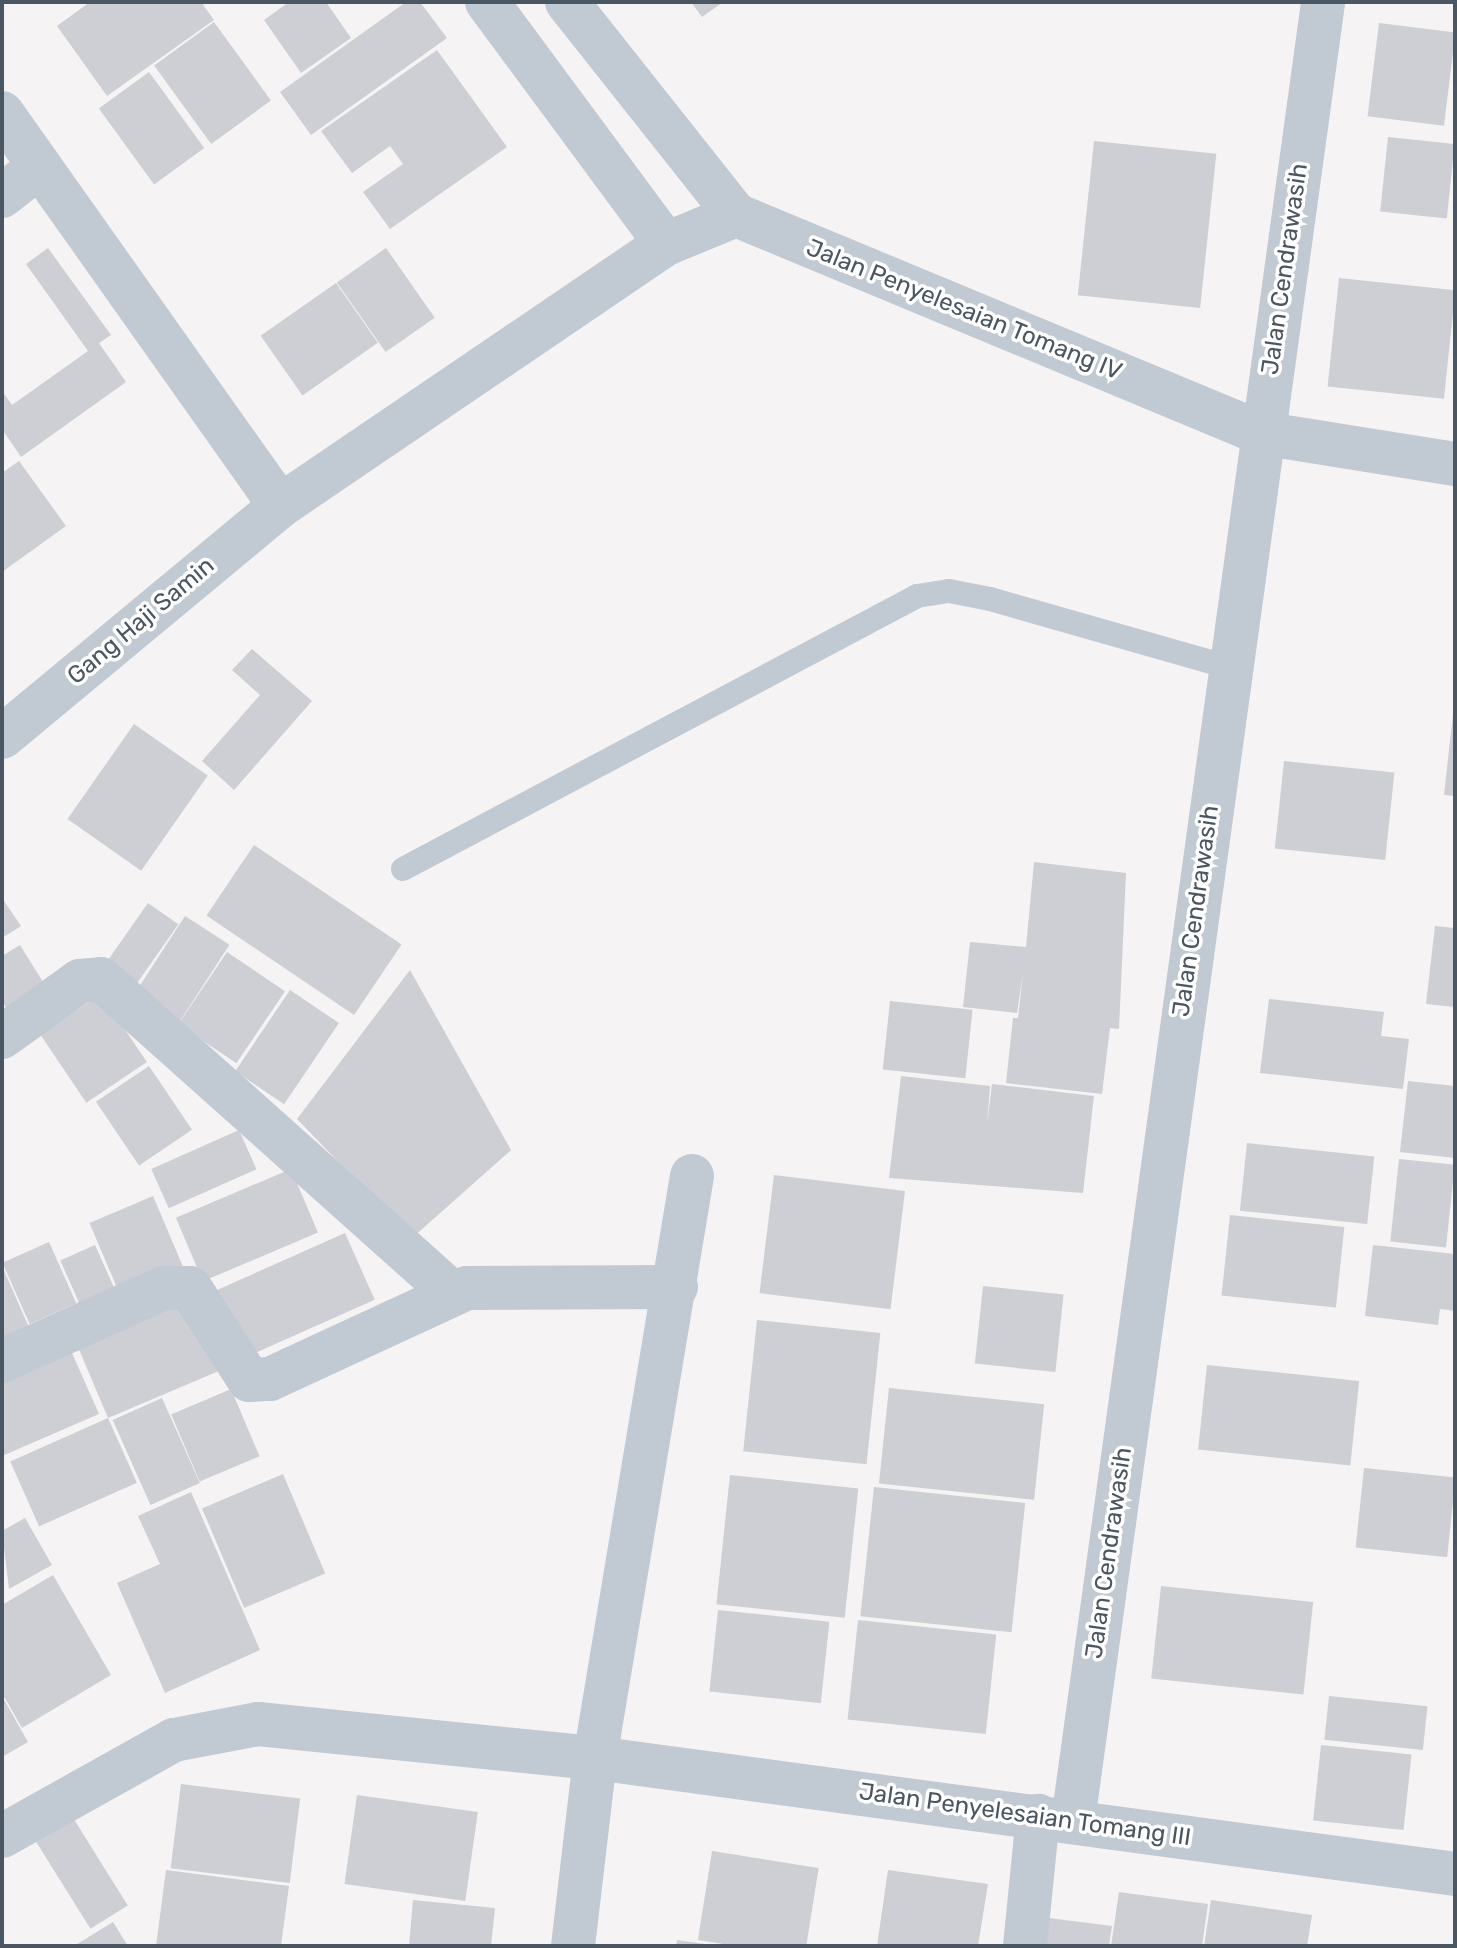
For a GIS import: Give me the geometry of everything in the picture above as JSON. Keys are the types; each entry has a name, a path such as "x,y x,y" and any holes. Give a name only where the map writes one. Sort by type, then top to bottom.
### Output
{"street":[{"path":"487,2 666,244 736,215"},
{"name":"Jalan Penyelesaian Tomang IV","path":"567,2 736,215 1261,433 1455,464"},
{"name":"Jalan Cendrawasih","path":"1025,1946 1056,1818 1229,667 1323,2"},
{"path":"2,113 280,506"},
{"path":"2,196 40,166"},
{"name":"Gang Haji Samin","path":"2,737 280,506 666,244"},
{"path":"2,1037 80,981 101,979 453,1294"},
{"path":"573,1946 595,1758 676,1287 692,1176"},
{"path":"2,1361 164,1288 190,1288 249,1380 270,1379 453,1294 495,1286 676,1287"},
{"name":"Jalan Penyelesaian Tomang III","path":"2,1836 174,1740 225,1725 595,1758 1455,1874"}],"lane":[{"path":"403,869 917,596 949,591 990,599 1229,667"}],"building":[{"path":"90,2 201,2 214,20 107,96 57,26"},
{"path":"289,2 326,2 351,38 301,73 264,20"},
{"path":"406,2 420,2 447,38 311,135 280,92"},
{"path":"691,2 723,2 702,17"},
{"path":"214,22 271,100 211,144 154,65"},
{"path":"1379,23 1455,32 1444,126 1368,116"},
{"path":"437,50 507,147 390,229 363,192 403,164 390,146 352,173 321,131"},
{"path":"149,72 204,148 154,184 99,108"},
{"path":"1388,137 1455,144 1447,219 1380,212"},
{"path":"1094,141 1216,154 1200,308 1078,295"},
{"path":"48,248 111,335 99,343 126,382 21,457 2,429 2,391 12,405 88,351 26,264"},
{"path":"386,248 435,318 386,352 337,282"},
{"path":"1339,278 1455,290 1444,399 1328,386"},
{"path":"336,283 378,343 303,396 261,336"},
{"path":"19,461 66,526 2,572 2,473"},
{"path":"252,649 312,701 234,790 202,761 260,695 232,670"},
{"path":"1455,714 1455,796 1444,795"},
{"path":"134,724 208,776 141,871 67,819"},
{"path":"1284,761 1394,773 1385,860 1275,849"},
{"path":"254,845 402,945 354,1015 206,915"},
{"path":"1034,862 1126,873 1119,1029 1110,1028 1102,1094 1006,1083 1013,1018 1018,1018 1023,973 1017,1013 963,1007 970,942 1026,947"},
{"path":"2,898 21,926 2,938"},
{"path":"148,903 178,924 132,990 102,969"},
{"path":"185,916 229,945 179,1022 135,993"},
{"path":"1435,926 1455,928 1455,1007 1426,1004"},
{"path":"20,945 51,995 14,1020 2,1001 2,956"},
{"path":"227,952 285,991 236,1063 178,1024"},
{"path":"410,970 511,1150 412,1238 297,1119"},
{"path":"290,990 339,1023 284,1104 235,1071"},
{"path":"101,994 147,1062 86,1103 40,1035"},
{"path":"1269,999 1384,1012 1381,1036 1409,1039 1403,1089 1260,1073"},
{"path":"890,1001 973,1010 965,1078 883,1070"},
{"path":"149,1066 192,1130 139,1166 96,1102"},
{"path":"901,1076 990,1086 987,1124 992,1084 1094,1096 1083,1193 889,1178"},
{"path":"1408,1081 1455,1086 1455,1158 1400,1152"},
{"path":"239,1130 256,1169 169,1208 151,1169"},
{"path":"1247,1143 1374,1156 1367,1224 1240,1211"},
{"path":"1399,1159 1455,1165 1446,1247 1390,1242"},
{"path":"291,1169 318,1233 203,1281 176,1218"},
{"path":"774,1175 905,1191 891,1309 759,1293"},
{"path":"153,1196 185,1271 121,1298 89,1223"},
{"path":"1230,1215 1344,1227 1336,1308 1222,1296"},
{"path":"345,1233 375,1300 238,1361 208,1294"},
{"path":"49,1242 76,1303 30,1324 2,1263"},
{"path":"95,1245 117,1295 83,1311 60,1260"},
{"path":"1373,1245 1455,1254 1455,1311 1440,1309 1438,1325 1365,1316"},
{"path":"2,1266 35,1341 2,1356"},
{"path":"983,1286 1064,1294 1055,1372 975,1364"},
{"path":"186,1297 218,1372 108,1418 76,1343"},
{"path":"757,1320 880,1333 867,1464 743,1451"},
{"path":"68,1344 99,1414 2,1456 2,1373"},
{"path":"1207,1365 1359,1381 1350,1466 1198,1450"},
{"path":"889,1388 1044,1404 1034,1500 879,1483"},
{"path":"231,1389 260,1456 200,1482 171,1414"},
{"path":"162,1398 200,1483 150,1505 113,1420"},
{"path":"108,1418 137,1483 39,1526 10,1462"},
{"path":"1364,1468 1455,1478 1447,1557 1356,1548"},
{"path":"283,1474 325,1573 244,1608 202,1508"},
{"path":"730,1475 858,1488 845,1618 716,1604"},
{"path":"874,1487 1025,1503 1012,1632 860,1616"},
{"path":"191,1492 260,1650 165,1693 117,1583 160,1564 138,1516"},
{"path":"25,1518 52,1565 9,1589 2,1531"},
{"path":"53,1575 111,1675 22,1728 2,1693 2,1605"},
{"path":"1161,1586 1313,1602 1303,1694 1151,1678"},
{"path":"718,1610 829,1622 821,1703 709,1692"},
{"path":"858,1620 996,1635 986,1734 848,1719"},
{"path":"2,1696 28,1742 2,1757"},
{"path":"1329,1696 1427,1706 1423,1750 1324,1740"},
{"path":"1321,1745 1412,1755 1404,1830 1313,1821"},
{"path":"181,1784 300,1799 290,1883 171,1868"},
{"path":"357,1795 478,1812 465,1901 344,1884"},
{"path":"70,1813 128,1905 90,1929 33,1836"},
{"path":"712,1851 819,1868 806,1946 736,1946 698,1940"},
{"path":"166,1870 289,1886 281,1946 156,1946"},
{"path":"888,1870 988,1884 978,1946 877,1946"},
{"path":"1119,1892 1208,1904 1202,1946 1111,1946"},
{"path":"413,1900 495,1908 491,1946 409,1946"},
{"path":"1211,1900 1312,1915 1307,1946 1204,1946"},
{"path":"1049,1918 1112,1926 1109,1946 1045,1946"},
{"path":"113,1922 128,1946 74,1946"},
{"path":"677,1940 705,1944 705,1946 676,1946"}]}
